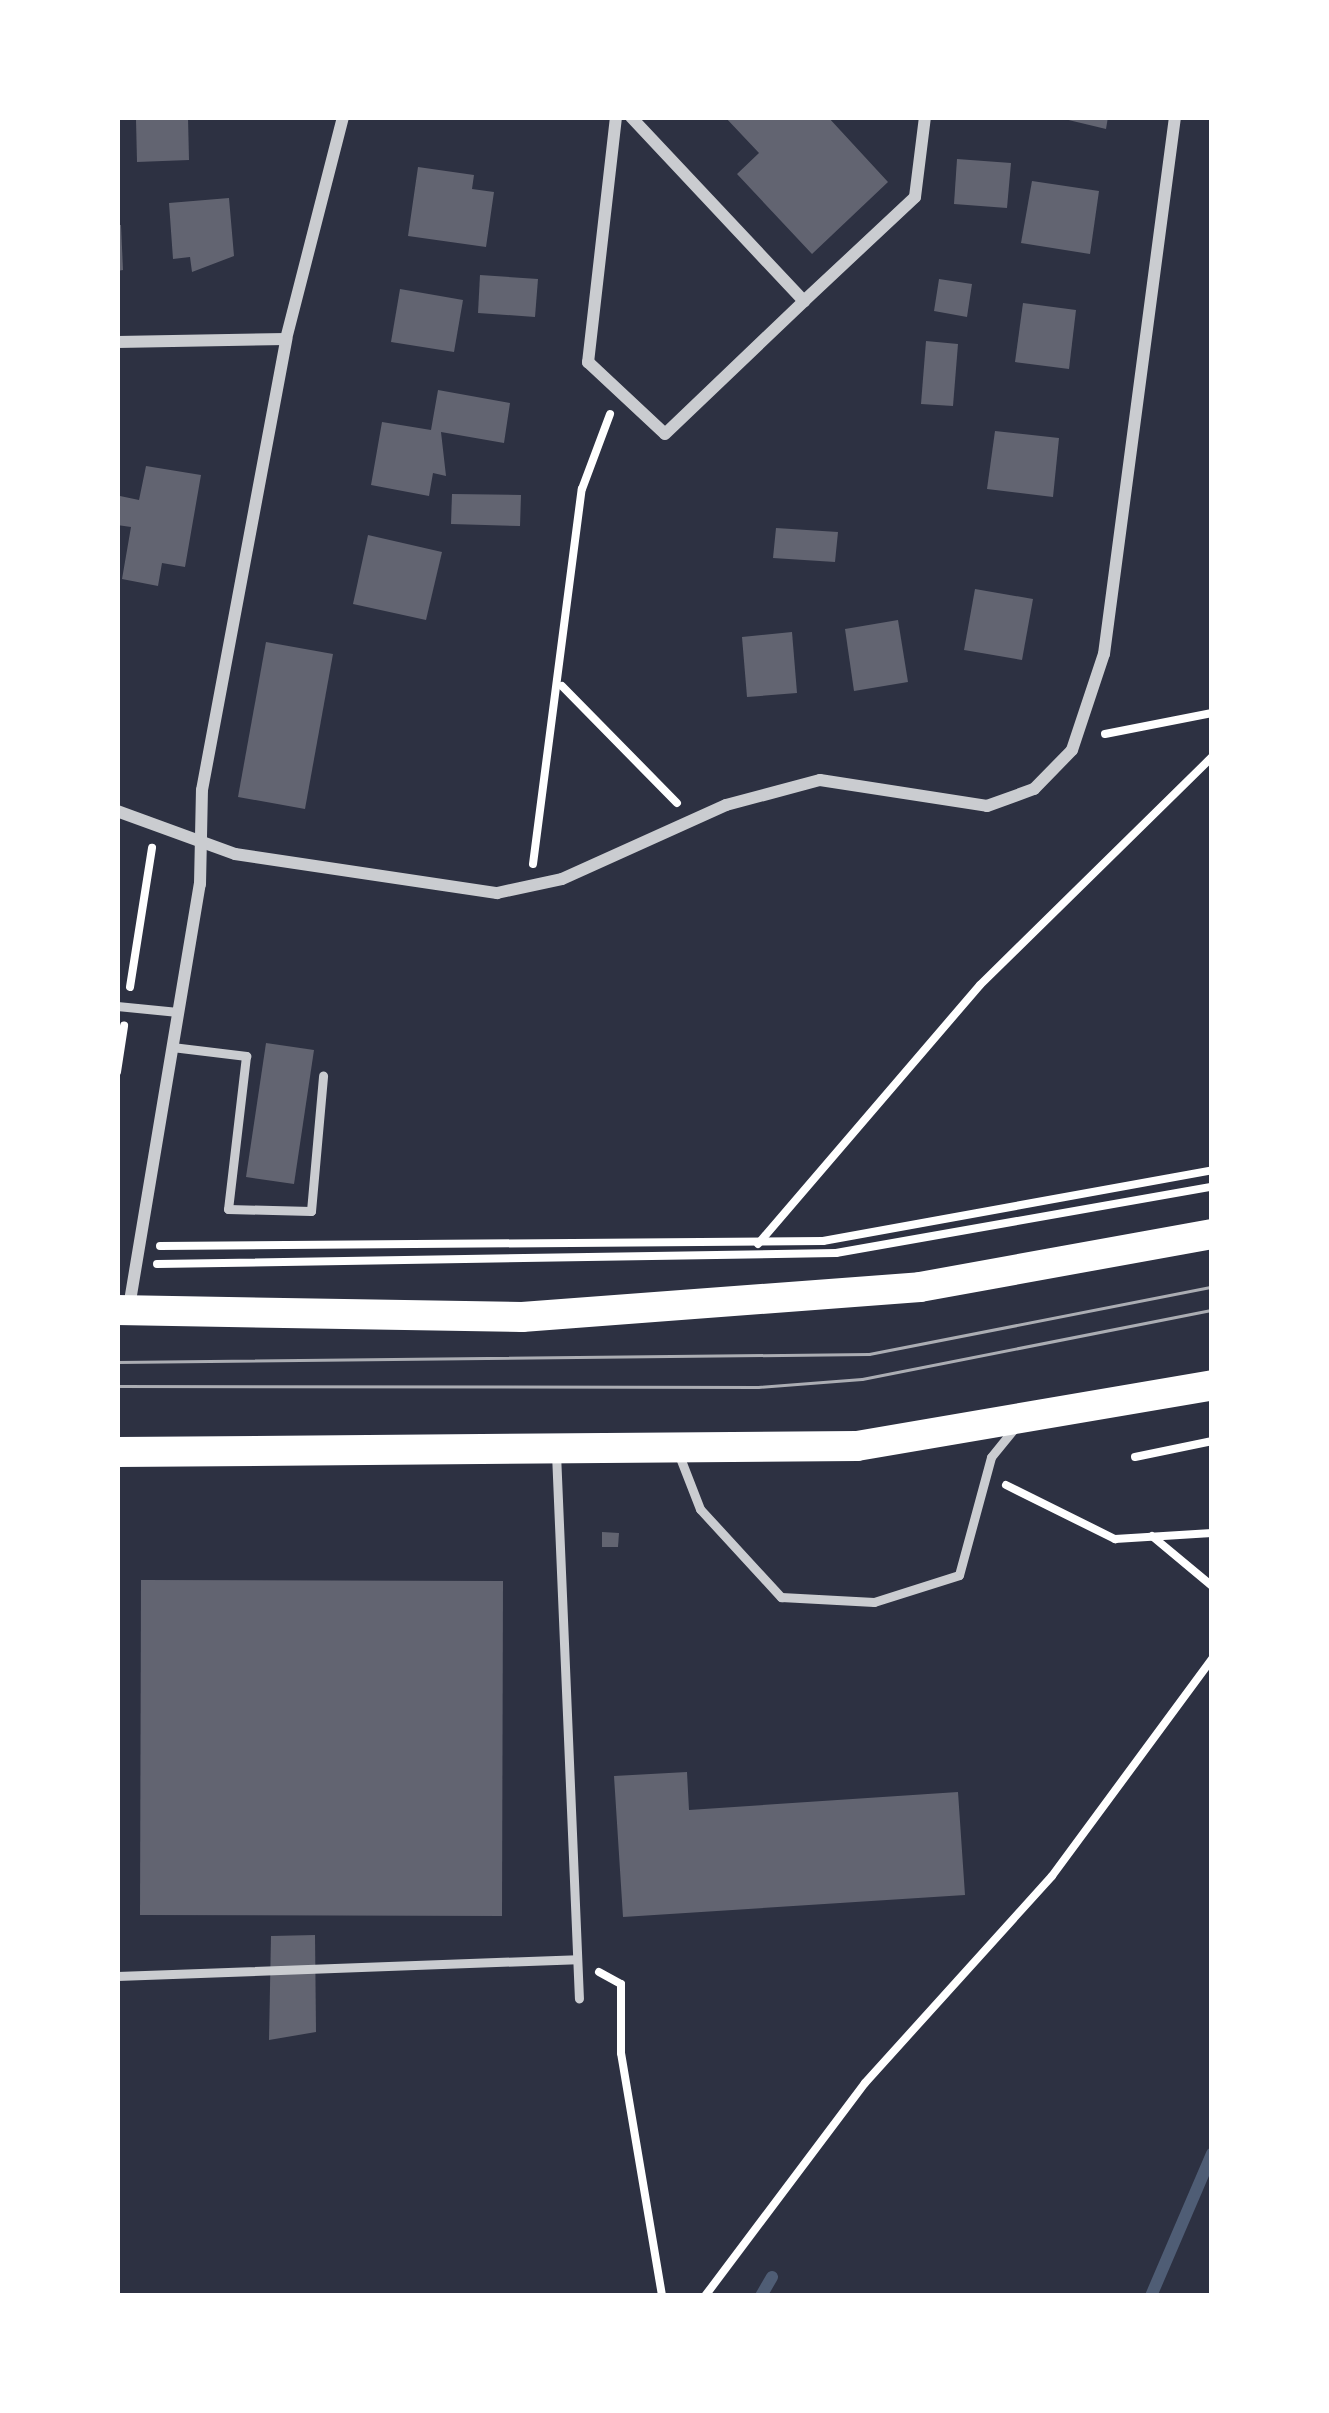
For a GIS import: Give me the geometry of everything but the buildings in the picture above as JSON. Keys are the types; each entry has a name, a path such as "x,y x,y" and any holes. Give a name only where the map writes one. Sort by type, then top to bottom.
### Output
{"highway":[{"path":"123,1309 545,1315 920,1287 1212,1234"},
{"path":"117,1452 556,1453 856,1446 1023,1423 1212,1385"}],"street":[{"path":"123,1309 178,1012 202,836 286,339 343,117"},
{"path":"616,117 588,362 665,434 915,197 925,117"},
{"path":"631,117 804,301"},
{"path":"646,130 658,117"},
{"path":"117,811 158,817 235,854 355,879 529,889 697,819 820,780 987,806 1034,789 1072,750 1104,654 1175,117"},
{"path":"117,342 286,339"}],"lane":[{"path":"122,1006 178,1012"},
{"path":"172,1047 246,1056 227,1209 311,1211 323,1076"},
{"path":"677,1450 700,1509 781,1597 874,1602 959,1575 991,1457 1023,1423"},
{"path":"556,1453 579,1999"},
{"path":"117,1976 577,1959"}],"path":[{"path":"529,889 562,685 582,489 625,396"},
{"path":"562,685 623,758 697,819"},
{"path":"1072,750 1121,726 1212,712"},
{"path":"757,1246 980,985 1212,757"},
{"path":"117,1072 122,1006 158,817"},
{"path":"136,1246 757,1246 946,1224 1212,1171"},
{"path":"133,1264 836,1252 1212,1187"},
{"path":"1135,1457 1212,1441"},
{"path":"999,1482 1115,1539 1212,1532"},
{"path":"1151,1535 1212,1586"},
{"path":"705,2296 865,2083 1052,1876 1212,1659"},
{"path":"577,1959 621,1984 621,2054 662,2296"}],"waterway":[{"path":"1151,2296 1212,2154"},
{"path":"761,2296 772,2277"}],"tram line":[{"path":"117,1362 869,1354 1212,1287"},
{"path":"117,1386 758,1387 862,1379 1212,1310"}]}
